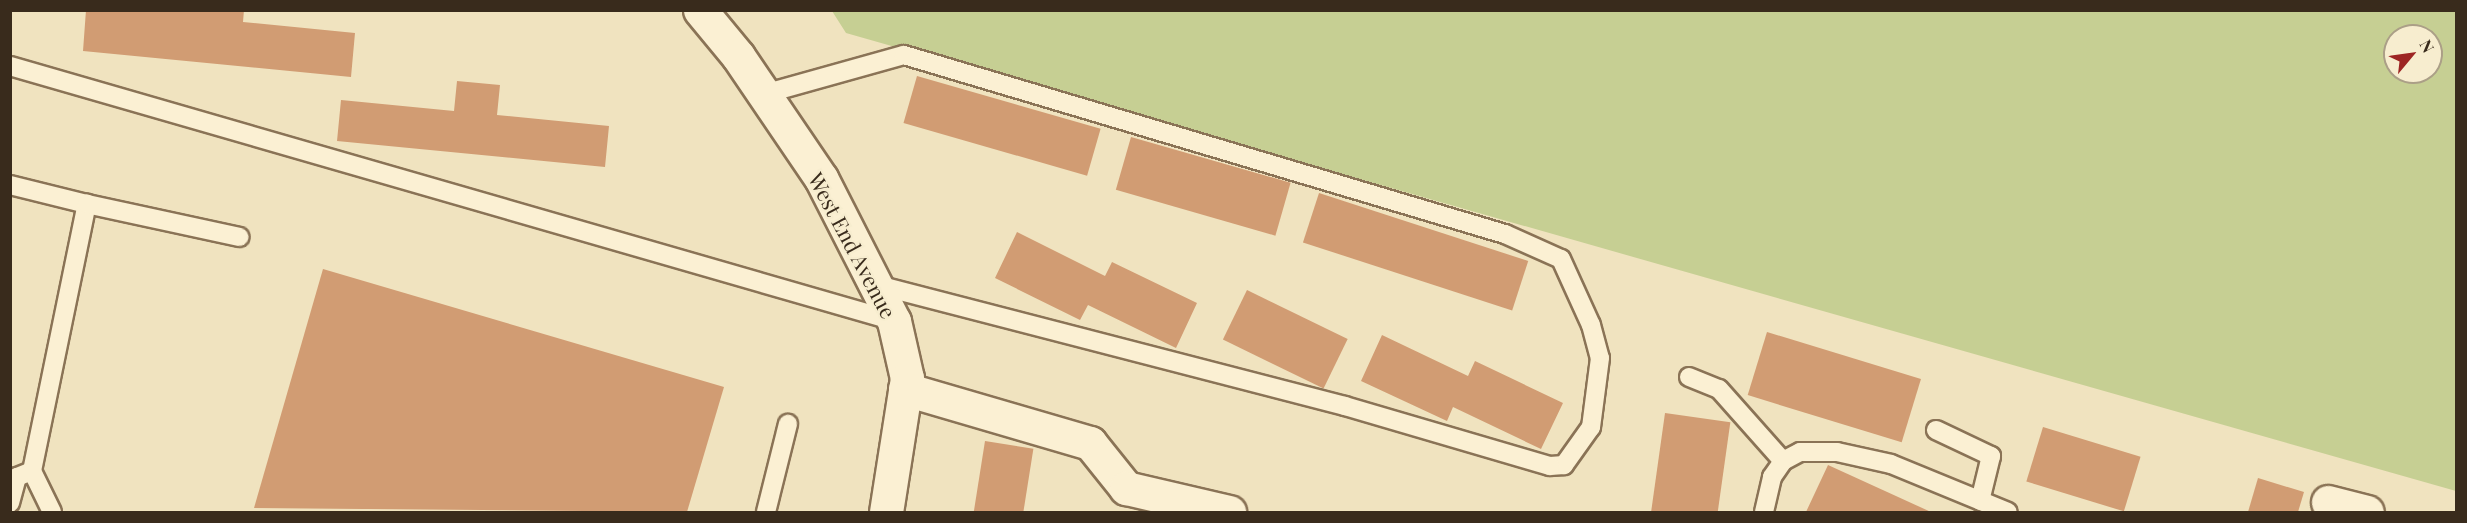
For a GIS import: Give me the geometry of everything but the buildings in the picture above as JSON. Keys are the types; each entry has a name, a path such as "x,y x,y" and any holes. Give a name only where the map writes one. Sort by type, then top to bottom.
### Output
{"street":[{"name":"West End Avenue","path":"700,10 764,94 820,178 894,321 905,389 886,513"},
{"path":"905,389 1090,443 1126,488 1229,513"},
{"path":"2328,502 2367,513"}],"lane":[{"path":"764,94 904,55 1505,234 1561,259 1591,325 1600,358 1591,427 1564,465 1550,466 1345,406 876,285"},
{"path":"10,66 894,321"},
{"path":"10,185 239,237"},
{"path":"52,513 32,471 87,204"},
{"path":"1689,377 1719,389 1783,461"},
{"path":"766,513 788,424"},
{"path":"1936,430 1990,456 1980,501"},
{"path":"1764,513 1772,477 1783,461 1800,452 1837,452 1891,464 2008,513"},
{"path":"10,503 17,477 32,471"}],"green space":[{"path":"832,11 2456,11 2456,491 846,33"}]}
